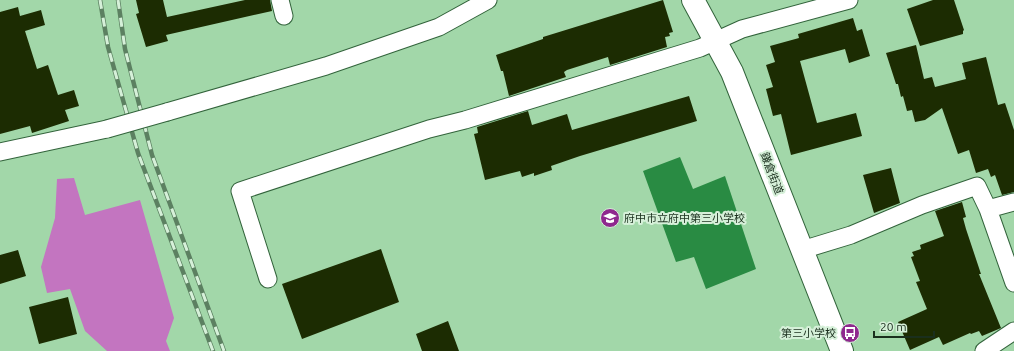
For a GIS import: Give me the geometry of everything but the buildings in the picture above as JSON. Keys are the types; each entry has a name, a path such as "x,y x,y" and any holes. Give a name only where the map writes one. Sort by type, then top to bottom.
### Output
{"main road":[{"name":"鎌倉街道","path":"693,0 732,72 842,351"}],"street":[{"path":"0,152 107,129 326,66 439,27 488,0"},
{"path":"268,279 240,191 429,129 464,120 669,58 749,27 849,0"},
{"path":"802,250 851,235 922,205 977,186 988,209 1014,283"},
{"path":"988,209 1014,202"},
{"path":"984,351 1014,331"}],"shaded area":[{"path":"680,157 693,189 725,176 756,269 706,289 694,257 676,262 643,171"},
{"path":"74,178 85,215 140,200 174,318 166,341 170,351 107,351 85,331 70,289 47,293 41,267 55,218 57,179"}],"railway":[{"path":"100,0 108,47 138,153 213,351"},
{"path":"118,0 125,49 152,155 224,351"}],"place":[{"name":"府中市立府中第三小学校","path":"610,218"},
{"name":"第三小学校","path":"850,333"}]}
